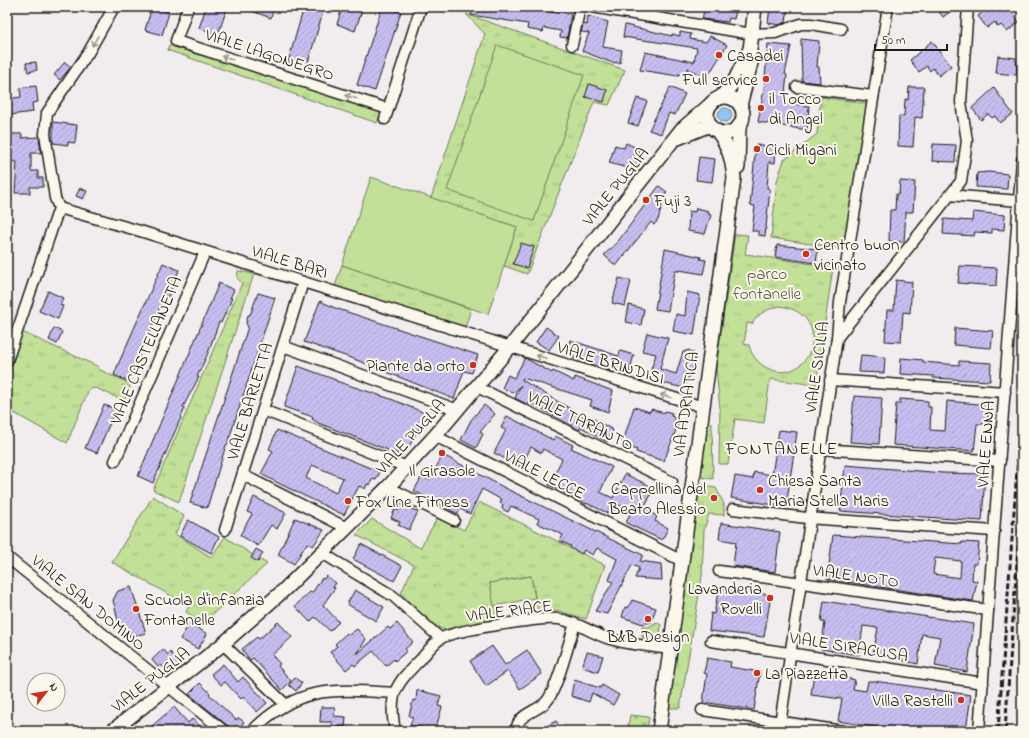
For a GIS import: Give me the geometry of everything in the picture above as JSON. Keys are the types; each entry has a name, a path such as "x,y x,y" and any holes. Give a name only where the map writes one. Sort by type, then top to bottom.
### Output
{"main road":[{"path":"750,50 734,82 715,101 707,114 714,128 729,132 739,126 742,116 740,105 751,63 750,50 755,7"},
{"path":"715,101 731,98 740,105"},
{"name":"VIALE PUGLIA","path":"112,731 223,644 322,553 388,487 458,410 510,347 682,130 715,101"},
{"name":"VIA ADRIATICA","path":"659,731 734,178 739,164 739,126"},
{"name":"VIALE PUGLIA","path":"675,140 714,128"},
{"name":"VIA ADRIATICA","path":"714,128 727,144 732,158 734,178"}],"street":[{"path":"7,360 59,208 55,198 45,134 47,113 88,53 114,7"},
{"name":"VIALE LAGONEGRO","path":"188,7 176,41 386,114 421,7"},
{"path":"572,45 580,7"},
{"path":"595,7 752,34 768,34 800,24 811,24 841,29"},
{"name":"VIALE SICILIA","path":"780,726 840,302 888,7"},
{"path":"836,338 961,181 967,141 961,102 968,7"},
{"path":"797,86 873,96"},
{"name":"VIALE ENNA","path":"979,731 1022,160"},
{"path":"949,195 1019,201"},
{"name":"VIALE BARI","path":"59,208 510,347"},
{"name":"VIALE CASTELLANETA","path":"115,461 205,252"},
{"name":"VIALE BARLETTA","path":"225,530 303,282"},
{"path":"283,346 458,410"},
{"name":"VIALE BRINDISI","path":"510,347 703,407"},
{"path":"830,380 1005,392"},
{"name":"VIALE TARANTO","path":"477,387 672,482"},
{"path":"263,410 407,467"},
{"name":"VIALE LECCE","path":"435,436 682,561"},
{"path":"820,449 1000,461"},
{"path":"242,475 347,528"},
{"path":"388,487 454,520"},
{"path":"733,509 810,518 994,531"},
{"path":"322,553 393,596 440,638 409,671 394,693 391,705 395,731"},
{"name":"VIALE SAN DOMINO","path":"7,557 224,731"},
{"name":"VIALE NOTO","path":"719,571 988,610"},
{"name":"VIALE RIACE","path":"440,638 486,627 542,619 559,619 575,624 552,691 546,702 523,716 517,725 516,731"},
{"path":"575,624 610,639 671,649"},
{"name":"VIALE SIRACUSA","path":"711,641 983,683"},
{"path":"223,644 285,704"},
{"path":"252,731 272,712 285,704 317,692 344,690 394,693"},
{"path":"702,710 780,726 843,731"}],"green space":[{"path":"466,14 625,70 609,105 594,102 527,274 504,266 517,227 431,198 485,34"},
{"path":"169,45 381,112 377,123 167,50"},
{"path":"497,45 584,75 534,221 447,190"},
{"path":"821,97 870,104 845,249 771,238 777,181 784,160 817,134"},
{"path":"371,177 517,227 488,314 342,265"},
{"name":"parco fontanelle","path":"735,234 748,235 745,254 833,267 816,385 770,379 764,423 735,419 728,464 719,464 720,409 716,368","holes":["780,306 798,312 808,322 812,335 811,348 805,360 795,368 782,372 767,368 755,358 749,345 744,344 747,323 752,324 754,320 764,312"]},
{"path":"342,265 471,309 465,328 335,286"},
{"path":"238,271 254,274 179,502 153,490 242,283 237,278"},
{"path":"20,331 99,367 98,369 131,384 124,401 96,388 89,389 67,443 7,409 7,369"},
{"path":"708,423 712,423 713,479 700,477"},
{"path":"699,485 716,488 724,504 724,515 709,514 704,530 702,576 680,708 669,708"},
{"path":"153,496 184,516 175,534 211,557 225,537 267,564 203,623 186,612 189,606 112,562"},
{"path":"479,502 605,565 586,619 559,611 538,611 531,576 490,583 497,619 459,629 441,629 422,616 401,593 414,565 356,535 372,519 420,548 438,517 464,530"},
{"path":"531,576 535,598 494,606 490,583"},
{"path":"656,622 661,625 660,634 656,638 642,637 642,627 649,627"},
{"path":"630,715 649,717 647,731 627,731"}],"water":[{"path":"725,108 730,110 732,115 730,120 725,122 720,120 718,115 720,110"}],"building":[{"path":"152,7 169,13 162,35 145,30"},
{"path":"206,7 227,8 218,35 199,28"},
{"path":"241,7 274,7 271,18"},
{"path":"304,7 324,9 306,69 288,62"},
{"path":"344,7 363,7 355,31 337,24 341,11 343,12"},
{"path":"382,7 401,12 375,91 357,85"},
{"path":"472,7 525,7 556,13 556,10 564,11 564,13 571,14 567,38 560,37 561,31 544,28 543,32 527,29 528,24 471,15"},
{"path":"705,7 723,9 724,7 737,7 734,19 729,18 728,22 702,19"},
{"path":"770,7 788,8 786,22 779,25 768,23"},
{"path":"936,7 956,7 943,17"},
{"path":"988,7 1008,7 1019,22 1007,32 1001,25 998,27 995,22 987,28 978,16"},
{"path":"588,16 608,22 603,47 622,50 620,63 610,62 582,51 589,33 581,32 583,24 587,25"},
{"path":"625,25 672,36 672,34 680,36 680,32 691,34 690,39 706,42 710,36 727,45 706,79 688,68 687,76 640,70 645,52 694,62 697,48 623,37"},
{"path":"801,39 819,41 817,67 819,67 820,83 802,81"},
{"path":"932,41 951,66 939,76 933,68 930,71 927,66 919,72 910,60"},
{"path":"768,44 791,46 785,74 787,75 784,103 809,106 807,130 758,122 764,89"},
{"path":"998,56 1016,58 1017,75 996,73"},
{"path":"36,62 37,70 28,72 26,63"},
{"path":"65,62 71,67 60,80 54,75"},
{"path":"589,84 607,90 604,102 585,97"},
{"path":"36,86 38,102 32,103 33,112 10,115 8,99 21,97 20,88"},
{"path":"670,87 685,94 675,115 669,113 661,134 649,130"},
{"path":"909,87 924,87 922,118 915,117 913,147 898,146 899,116 904,116 905,99 908,100"},
{"path":"994,88 1013,114 1000,123 995,116 992,118 988,114 981,120 972,108"},
{"path":"637,98 647,101 638,126 628,123"},
{"path":"53,122 77,125 75,143 68,142 68,145 53,143"},
{"path":"10,134 22,134 22,138 39,137 41,153 31,153 31,171 38,171 38,178 43,178 43,187 30,187 30,193 15,193 17,162 7,161 7,152 10,152"},
{"path":"626,143 639,149 639,163 636,168 632,169 609,163 615,145 624,148"},
{"path":"933,144 956,145 955,162 932,161"},
{"path":"756,145 776,147 775,163 769,162 767,188 770,189 765,236 758,235 758,231 752,231 755,206 750,205"},
{"path":"699,157 715,159 712,182 696,180"},
{"path":"989,172 1008,174 1007,189 976,187 977,173"},
{"path":"900,181 915,182 913,212 906,212 904,242 889,241 890,210 895,210 896,194 899,194"},
{"path":"659,186 667,192 659,203 662,205 658,220 654,225 651,222 616,266 604,255 616,244"},
{"path":"80,188 87,191 83,199 76,196"},
{"path":"696,208 709,211 708,214 711,215 705,234 688,231 689,211 695,212"},
{"path":"973,212 1005,215 1004,230 992,229 992,233 975,232 974,236 943,234 944,219 972,221"},
{"path":"521,243 534,247 527,268 513,264"},
{"path":"777,245 818,249 816,263 775,257"},
{"path":"665,249 701,257 700,259 706,260 703,274 679,270 675,271 668,311 655,309"},
{"path":"163,263 179,270 168,297 164,295 154,323 138,355 140,356 127,381 114,375"},
{"path":"960,266 997,268 996,286 958,283"},
{"path":"619,278 631,281 625,306 612,303"},
{"path":"896,280 912,282 910,313 903,312 901,342 885,341 887,310 894,310"},
{"path":"219,283 234,290 230,298 232,298 221,323 219,322 208,353 197,377 199,377 183,407 185,408 153,483 138,476"},
{"path":"48,291 63,298 60,305 63,306 58,319 39,311"},
{"path":"687,292 700,295 694,335 673,331 676,314 685,316"},
{"path":"258,293 275,298 226,445 207,508 190,503 248,327 246,323 248,315 250,315"},
{"path":"320,301 335,308 478,355 472,373 464,371 454,399 354,359 304,342"},
{"path":"629,305 644,309 641,325 626,322"},
{"path":"546,327 559,336 549,350 536,342"},
{"path":"54,328 62,332 57,344 49,340"},
{"path":"955,328 993,331 991,348 954,345"},
{"path":"647,333 668,338 660,369 676,374 683,352 689,350 696,355 693,367 684,388 654,381 655,378 649,376 656,354 642,351"},
{"path":"570,340 619,356 620,351 634,355 628,377 573,358 573,356 566,353"},
{"path":"861,355 885,357 884,373 859,372"},
{"path":"525,358 552,373 553,371 574,381 575,377 613,391 608,412 590,406 592,400 523,378 522,380 586,418 587,415 613,430 607,442 581,427 579,430 529,402 528,405 515,398 521,385 514,393 502,388 508,375 514,378"},
{"path":"901,358 923,360 923,362 959,365 959,361 991,363 990,381 933,378 934,376 900,374"},
{"path":"298,366 336,381 391,399 432,416 423,430 418,429 410,445 401,455 318,423 312,419 313,417 284,407"},
{"path":"854,396 882,398 879,444 850,442"},
{"path":"900,399 928,401 928,407 931,407 930,430 945,431 947,401 989,405 988,424 977,424 974,451 893,445 896,404 900,404"},
{"path":"104,405 116,409 97,453 85,448"},
{"path":"484,405 495,414 480,432 483,434 476,448 461,440 471,420"},
{"path":"634,407 650,412 651,409 664,413 665,411 672,413 671,416 675,418 674,420 679,422 664,461 636,452 637,450 622,445"},
{"path":"507,416 553,440 555,436 573,445 571,448 612,467 600,492 613,498 625,474 654,488 644,509 657,516 655,521 668,528 662,540 626,523 631,511 617,504 612,515 586,504 549,485 562,459 543,449 541,453 531,447 521,467 494,453 506,430 501,428"},
{"path":"277,430 380,472 376,480 372,479 370,485 367,484 365,489 359,486 344,515 261,474 273,451 269,449","holes":["312,465 343,478 336,493 306,478"]},
{"name":"Chiesa Santa Maria Stella Maris","path":"779,430 797,432 786,507 731,498 735,476 753,479 754,472 772,475"},
{"path":"443,455 507,489 643,555 640,561 661,564 662,580 635,578 639,568 632,565 607,614 595,611 613,582 609,580 617,559 597,548 593,555 584,550 582,554 570,548 571,546 560,541 563,535 537,523 539,519 511,506 508,512 502,509 503,505 500,503 502,500 482,489 470,514 460,509 458,514 414,491 422,476 429,480"},
{"path":"845,465 943,473 985,474 982,521 840,511"},
{"path":"254,497 286,513 277,529 271,525 258,546 240,535 252,514 247,512"},
{"path":"401,504 418,512 409,530 398,525 400,522 391,518 395,509 398,511"},
{"path":"295,518 324,530 313,546 307,543 294,564 278,555"},
{"path":"188,520 219,537 211,553 180,536"},
{"path":"721,523 780,532 775,572 733,566 736,542 719,539"},
{"path":"833,535 962,544 962,542 979,543 977,564 973,564 972,580 977,581 973,601 827,579","holes":["935,558 961,561 960,578 933,574"]},
{"path":"361,544 402,566 394,581 353,559"},
{"path":"256,549 263,553 258,562 251,558"},
{"path":"326,576 336,583 333,587 335,588 323,605 339,622 330,631 315,617 310,622 295,606 310,592 312,593 322,578 324,579"},
{"path":"131,587 146,633 130,637 128,631 121,633 113,600 118,591"},
{"path":"719,587 771,595 764,637 709,631 711,613 714,614"},
{"path":"355,590 384,607 376,621 347,604"},
{"path":"632,600 656,608 651,622 643,624 622,617 625,607 628,608"},
{"path":"824,601 974,624 967,672 935,666 940,637 922,634 918,664 873,654 878,628 863,626 859,655 821,649 825,622 821,622"},
{"path":"278,622 292,637 272,655 280,664 278,666 291,681 282,690 253,658 250,660 242,649 257,637 259,639"},
{"path":"190,623 207,634 198,649 180,639"},
{"path":"397,623 413,642 405,649 407,651 386,666 373,651 355,666 353,664 346,670 330,652 337,646 335,644 347,633 349,635 357,629 366,639 357,654 388,627 390,629"},
{"path":"492,646 505,665 527,650 542,674 520,689 508,671 486,686 470,661"},
{"path":"163,649 168,655 170,652 180,663 168,673 161,665 158,667 152,660"},
{"path":"587,652 603,656 598,672 582,667"},
{"path":"707,658 731,662 730,667 760,672 754,710 703,702 707,674 704,673"},
{"path":"223,664 238,682 243,677 267,703 257,712 243,697 241,699 225,682 221,685 211,674"},
{"path":"814,672 855,680 853,689 866,691 868,681 874,681 971,695 966,731 898,731 838,721 842,699 811,695"},
{"path":"295,678 302,683 296,691 289,685"},
{"path":"574,680 600,688 602,685 619,695 613,705 592,693 589,702 571,696"},
{"path":"200,683 210,693 209,694 236,720 239,718 244,722 237,731 232,731 189,694"},
{"path":"417,690 441,696 438,706 442,707 435,731 410,725 413,717 409,716 413,700 416,701"},
{"path":"174,707 188,723 192,719 206,731 146,731"},
{"path":"321,707 335,707 334,716 346,717 345,727 332,726 332,722 320,722"},
{"path":"556,721 563,731 538,731"}],"railway":[{"path":"998,731 1022,402"},
{"path":"1005,731 1022,492"}],"place":[{"name":"Casadei","path":"719,55"},
{"name":"Full service","path":"766,79"},
{"name":"il Tocco di Angel","path":"761,108"},
{"name":"Cicli Migani","path":"757,149"},
{"name":"Fuji 3","path":"646,200"},
{"name":"Centro buon vicinato","path":"806,254"},
{"name":"Piante da orto","path":"473,365"},
{"name":"Il Girasole","path":"442,453"},
{"name":"Chiesa Santa Maria Stella Maris","path":"760,490"},
{"name":"Cappellina del Beato Alessio","path":"714,498"},
{"name":"Fox Line Fitness","path":"348,501"},
{"name":"Lavanderia Rovelli","path":"770,598"},
{"name":"Scuola d'infanzia Fontanelle","path":"136,609"},
{"name":"B&B Design","path":"648,619"},
{"name":"La Piazzetta","path":"757,673"},
{"name":"Villa Rastelli","path":"961,700"}],"district":[{"name":"FONTANELLE","path":"782,448"}]}
